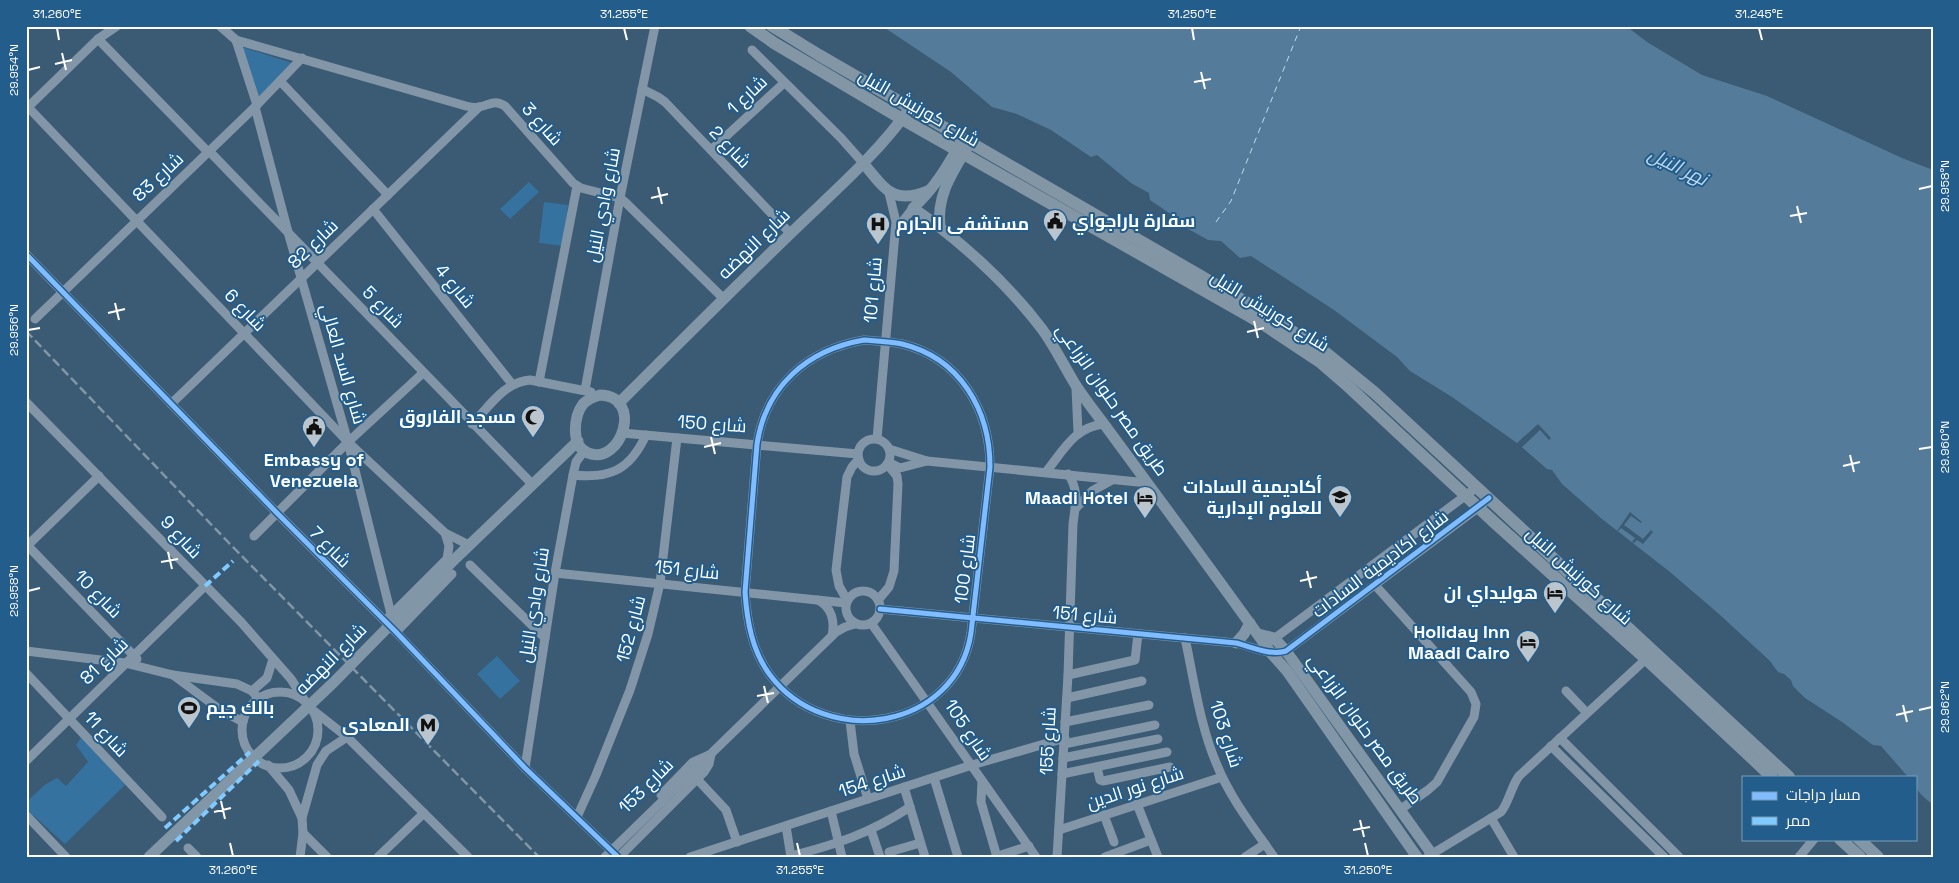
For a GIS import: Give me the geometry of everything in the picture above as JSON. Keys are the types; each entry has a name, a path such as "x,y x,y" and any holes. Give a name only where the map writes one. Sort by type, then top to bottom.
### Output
{"highway":[{"name":"شارع كورنيش النيل","path":"750,26 774,43 902,118 963,146 1256,308 1307,340 1363,382 1788,776"},
{"name":"شارع كورنيش النيل","path":"772,26 910,108 963,146 1282,336 1320,362 1478,508 1646,659 1771,776"},
{"path":"1841,840 1860,857"},
{"path":"1860,840 1878,857"}],"main road":[{"name":"شارع النهضه","path":"619,403 790,234 864,164 910,108"},
{"path":"913,208 945,177 963,146"},
{"path":"864,164 889,193 913,196 933,188"},
{"path":"940,227 940,207 945,177"},
{"name":"طريق مصر حلوان الزراعي","path":"913,208 940,227 1019,301 1053,345 1076,385 1104,424 1258,634 1270,645 1417,857"},
{"path":"600,395 607,395 619,403 625,418 622,433 607,452 591,454 581,446 576,426 579,410 584,403 600,395"},
{"name":"شارع النهضه","path":"149,857 333,683 469,545 533,485 581,446"},
{"path":"1236,644 1250,623"},
{"name":"طريق مصر حلوان الزراعي","path":"1270,645 1286,651 1401,809 1431,856"}],"street":[{"path":"27,107 98,39 117,26"},
{"path":"220,26 236,40"},
{"name":"شارع وادي النيل","path":"585,390 620,198 655,26"},
{"name":"شارع 5","path":"98,39 533,485"},
{"name":"شارع 3","path":"236,40 450,101 479,108 495,102 505,106 577,186"},
{"name":"شارع السد العالي","path":"236,40 256,106 288,232 348,442 388,618"},
{"path":"752,50 841,138 864,164"},
{"name":"شارع 83","path":"35,319 256,106 302,58"},
{"path":"280,81 388,195"},
{"name":"شارع 1","path":"711,150 784,83"},
{"name":"شارع 2","path":"642,89 658,96 665,102 790,234"},
{"name":"شارع 6","path":"27,107 137,219 348,442 445,533 469,545"},
{"name":"شارع 82","path":"171,404 479,108"},
{"path":"539,382 577,186 620,198 635,210 724,299"},
{"name":"شارع 101","path":"877,439 884,341 895,233 895,212 889,193"},
{"name":"شارع 101","path":"895,233 913,208"},
{"name":"شارع 4","path":"373,209 512,384"},
{"name":"شارع 7","path":"26,254 277,513 388,618 396,632 525,768 577,817 607,852 618,857"},
{"name":"شارع 100","path":"864,340 884,341 920,350 936,358 950,369 974,397 982,413 990,448 990,467 969,646 964,658 948,682 928,701 910,711 890,718 863,722 819,714 805,707 780,688 760,660 753,644 746,609 745,592 757,444 765,412 777,392 795,369 822,352 844,343 864,340"},
{"path":"254,536 348,442 423,373"},
{"path":"472,424 512,384 530,380 585,390 600,395"},
{"path":"1076,385 1078,432"},
{"name":"شارع 9","path":"26,402 158,536 274,659 291,679 305,701"},
{"path":"1046,472 1078,432 1090,426 1104,424"},
{"name":"شارع 150","path":"622,433 757,444 859,457"},
{"path":"573,475 595,477 621,468 632,460 640,449 646,435"},
{"name":"شارع 152","path":"577,817 630,690 648,634 660,583 677,438"},
{"path":"859,457 864,467 880,470 888,463 889,448 884,442 877,439 863,444 859,457 847,477 836,570 839,586 847,601 846,615 855,624 863,626 871,623 877,617 879,605 889,587 894,571 898,484 897,476 888,463"},
{"name":"شارع وادي النيل","path":"525,768 555,573 573,475 581,446"},
{"path":"889,448 928,461 1148,483"},
{"path":"888,463 900,468 928,461"},
{"name":"شارع 155","path":"1057,857 1066,722 1073,524 1076,509 1076,493 1068,474"},
{"path":"27,546 99,476"},
{"path":"1076,509 1092,491 1113,480"},
{"name":"شارع اكاديمية السادات","path":"1270,645 1477,487"},
{"name":"شارع اكاديمية السادات","path":"1286,651 1489,498"},
{"path":"396,632 450,566 449,546 445,533"},
{"name":"شارع 10","path":"27,546 145,668"},
{"path":"470,565 545,638"},
{"name":"شارع النهضه","path":"388,618 450,566"},
{"name":"شارع 151","path":"555,573 818,600 847,601"},
{"path":"1356,578 1366,591"},
{"path":"1375,585 1471,692 1476,704 1474,716 1437,782 1401,809"},
{"name":"شارع 81","path":"26,761 205,586"},
{"path":"847,601 855,592 866,591 875,596 879,605"},
{"path":"818,600 823,602 830,612 834,624 832,636"},
{"name":"شارع 151","path":"879,605 973,618 1236,644 1270,645"},
{"name":"شارع 105","path":"871,623 928,701 1036,857"},
{"name":"شارع 153","path":"607,852 693,762 710,755 840,629 855,624"},
{"path":"1068,675 1136,660 1138,634"},
{"name":"شارع 103","path":"1185,638 1205,731 1212,754 1222,777 1274,857"},
{"path":"26,651 125,663 173,675 237,684 252,691 259,698"},
{"path":"252,691 267,678 274,659"},
{"path":"1431,856 1492,818 1503,809 1511,788 1519,776 1646,659"},
{"name":"شارع 11","path":"26,674 162,817"},
{"path":"173,675 219,709 243,722"},
{"path":"1067,698 1142,681"},
{"path":"1566,691 1587,713"},
{"path":"312,710 318,726 318,734 316,742 307,756 300,762 284,767 268,765 259,761 246,746 243,738 243,722 252,705 259,698 270,693 294,694 347,737 468,857"},
{"path":"1066,722 1149,705"},
{"path":"850,721 854,754 868,799"},
{"name":"شارع 154","path":"690,857 718,852 737,842 972,765 1064,741 1155,724"},
{"path":"300,857 303,833 302,818 317,765 326,751 347,737"},
{"path":"1560,738 1679,857"},
{"path":"1063,758 1158,739"},
{"path":"1551,746 1664,857"},
{"path":"1062,774 1167,752"},
{"name":"شارع 153","path":"618,857 707,768 710,755"},
{"path":"268,765 288,790 302,818"},
{"path":"1098,767 1100,780 1102,781 1170,767"},
{"name":"شارع نور الدين","path":"1059,830 1222,777"},
{"path":"934,778 958,857"},
{"path":"697,779 726,810 737,842"},
{"path":"982,781 981,802 996,856 1029,846"},
{"path":"904,787 924,857"},
{"path":"1616,810 1625,803"},
{"path":"1137,804 1158,857"},
{"path":"786,826 791,857 839,844 871,830 910,807"},
{"path":"831,811 842,857"},
{"path":"378,857 424,813"},
{"path":"26,815 66,857"},
{"path":"1104,815 1114,842"},
{"path":"1492,818 1514,857"},
{"path":"871,830 880,857"},
{"path":"303,833 327,857"},
{"path":"1105,857 1151,840"},
{"path":"1799,857 1813,840"},
{"path":"889,852 920,842"},
{"path":"1245,857 1265,844"},
{"path":"188,848 197,857"}],"shaded area":[{"path":"242,47 292,63 259,97"},
{"path":"529,182 539,192 510,219 500,209"},
{"path":"544,202 568,205 563,246 539,243"},
{"path":"497,656 520,681 500,699 477,674"},
{"path":"82,736 125,785 65,844 26,809 26,802 46,784 57,778 66,786 88,762 76,745"}],"water":[{"name":"نهر النيل","path":"882,26 1626,26 1647,42 1702,75 1767,96 1902,158 1933,170 1933,805 1918,790 1916,776 1907,776 1881,746 1873,745 1805,698 1793,686 1791,680 1778,672 1770,661 1719,614 1670,572 1602,519 1562,484 1552,470 1547,469 1517,443 1452,397 1410,371 1397,357 1334,310 1251,256 1240,258 1221,241 1208,240 1181,225 1172,215 1150,200 1149,193 1131,183 1097,155 1091,157 1051,130 1017,114 992,107 951,72"}],"pier":[{"path":"1538,424 1551,438 1549,440 1540,430 1521,448 1517,443"},
{"path":"1630,512 1642,522 1631,516 1624,525 1643,539 1651,530 1653,532 1643,544 1637,540 1634,543 1632,542 1635,538 1621,528 1617,531"}],"ferry route":[{"path":"1216,222 1231,201 1301,26"}],"railway":[{"path":"26,331 229,543 539,857"}],"marked path":[{"path":"205,586 233,561"},
{"path":"165,828 250,752"},
{"path":"176,841 259,761"}],"cycle path":[{"path":"26,254 277,513 395,631 525,768 618,857"},
{"path":"864,340 897,343 922,351 940,361 955,374 968,389 977,407 989,446 990,467 971,633 960,666 941,691 916,709 886,718 854,720 823,714 794,699 770,675 755,646 747,614 745,592 757,444 762,423 770,405 780,388 792,374 807,362 824,352 864,340"},
{"path":"880,609 1236,643 1267,652 1286,651 1489,498"}],"place":[{"name":"سفارة باراجواي","path":"1055,242"},
{"name":"مستشفى الجارم","path":"878,245"},
{"name":"مسجد الفاروق","path":"533,438"},
{"name":"Embassy of Venezuela","path":"314,448"},
{"name":"أكاديمية السادات للعلوم الإدارية","path":"1340,518"},
{"name":"Maadi Hotel","path":"1145,519"},
{"name":"هوليداي ان","path":"1555,614"},
{"name":"Holiday Inn Maadi Cairo","path":"1528,663"},
{"name":"بالك جيم","path":"189,729"},
{"name":"المعادى","path":"428,746"}]}
